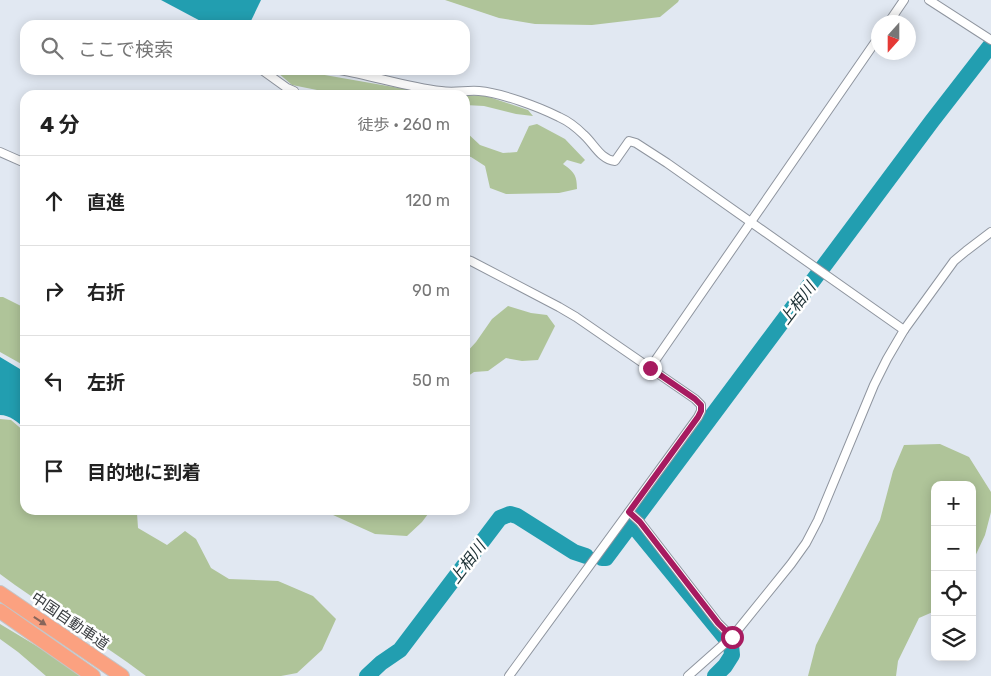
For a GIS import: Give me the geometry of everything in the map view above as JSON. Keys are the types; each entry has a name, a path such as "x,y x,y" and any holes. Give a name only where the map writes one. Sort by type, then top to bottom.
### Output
{"highway":[{"name":"中国自動車道","path":"0,593 122,676"},
{"path":"0,612 93,676"}],"street":[{"path":"894,15 904,0"},
{"path":"929,0 989,39"},
{"path":"650,368 871,48"},
{"path":"269,75 292,90"},
{"path":"361,75 436,90"},
{"path":"470,91 503,96 563,118 583,134 609,160 615,161 630,142 636,143 904,330"},
{"path":"0,152 20,161"},
{"path":"688,676 730,640 806,543 818,520 874,385 904,330 954,261 991,232"},
{"path":"470,261 559,307 695,399 701,405 698,417 631,513 509,676"},
{"path":"631,513 640,522 730,640"}],"green space":[{"path":"445,0 679,0 660,17 592,25 535,24 499,18"},
{"path":"280,75 325,75 411,90 317,90 292,85"},
{"path":"470,95 486,96 528,110 533,116 516,114 484,106 470,105"},
{"path":"537,124 565,139 585,160 581,164 567,160 563,164 574,174 577,189 559,193 506,194 490,188 485,166 470,157 470,136 480,145 503,153 517,152 529,126"},
{"path":"0,297 3,297 20,306 20,363 0,352"},
{"path":"508,306 531,313 547,315 555,326 538,360 522,361 506,358 488,371 474,372 470,375 470,349 492,319"},
{"path":"0,419 11,420 20,428 20,515 137,515 138,528 167,545 185,531 196,539 211,568 229,579 278,581 313,596 336,619 322,650 297,673 281,676 146,676 0,574"},
{"path":"940,444 969,457 991,492 991,512 985,535 976,554 976,481 931,481 931,613 919,618 898,661 896,676 808,676 816,645 880,520 893,471 904,445"},
{"path":"333,515 427,515 407,536 375,534"},
{"path":"0,624 60,660 82,676 46,676 0,639"}],"water":[{"path":"161,0 261,0 251,20 199,20"},
{"path":"0,357 20,369 20,424 4,415 0,415"}],"waterway":[{"name":"上相川","path":"602,558 606,558 932,121 991,45"},
{"name":"上相川","path":"367,676 381,663 400,650 500,518 510,514 517,516 574,552 586,556"},
{"path":"632,524 731,645 732,655 715,676"}],"route":[{"path":"650,368 695,399 701,405 701,411 629,512 640,522 718,623 732,637"}]}
